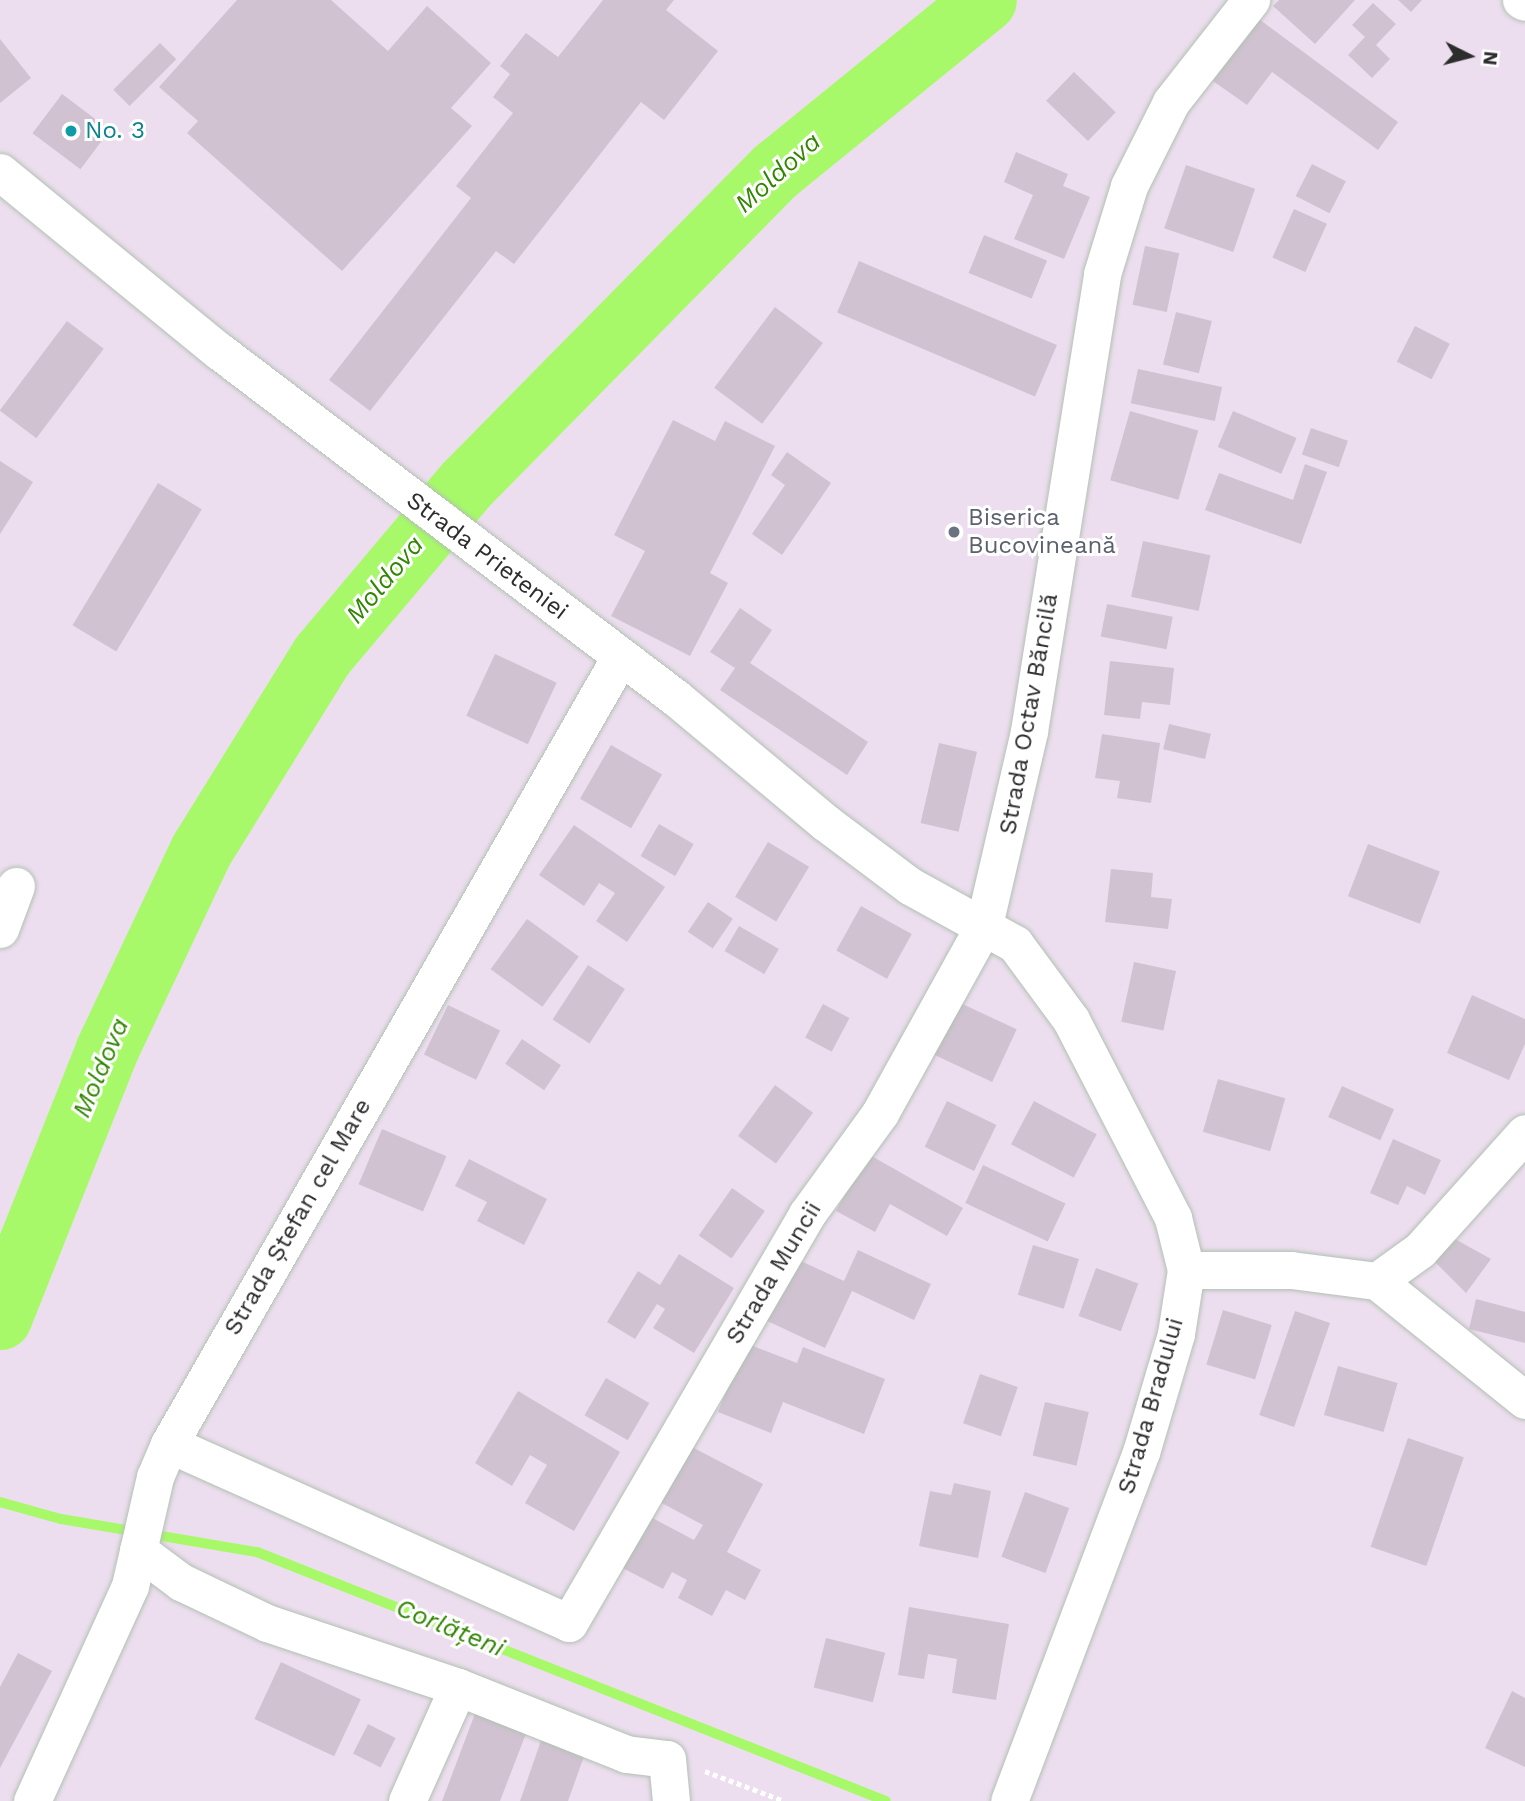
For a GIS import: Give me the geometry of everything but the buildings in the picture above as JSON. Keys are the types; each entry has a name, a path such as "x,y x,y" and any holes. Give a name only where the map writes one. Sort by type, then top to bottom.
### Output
{"street":[{"name":"Strada Octav Băncilă","path":"984,925 1029,731 1102,274 1129,186 1171,102 1251,0"},
{"name":"Strada Prieteniei","path":"0,172 68,232 620,657 910,886 984,925"},
{"name":"Strada Ștefan cel Mare","path":"32,1801 130,1586 155,1477 169,1444 620,657"},
{"name":"Strada Bradului","path":"984,925 1015,944 1071,1020 1173,1218 1186,1270 1176,1334 1141,1452 1009,1801"},
{"name":"Strada Muncii","path":"169,1444 569,1623 807,1214 880,1113 984,925"},
{"path":"1377,1281 1420,1250 1525,1133"},
{"path":"1186,1270 1291,1270 1377,1281 1525,1400"},
{"path":"138,1550 181,1582 267,1623 458,1687 626,1754 667,1759 671,1801"},
{"path":"407,1801 458,1687"}],"path":[{"path":"667,1759 784,1801"}],"waterway":[{"name":"Moldova","path":"0,1318 106,1051 201,850 322,655 466,484 776,170 985,0"},
{"name":"Corlățeni","path":"0,1502 61,1519 257,1552 886,1801"}],"place":[{"name":"No. 3","path":"71,131"},
{"name":"Biserica Bucovineană","path":"954,532"}]}
